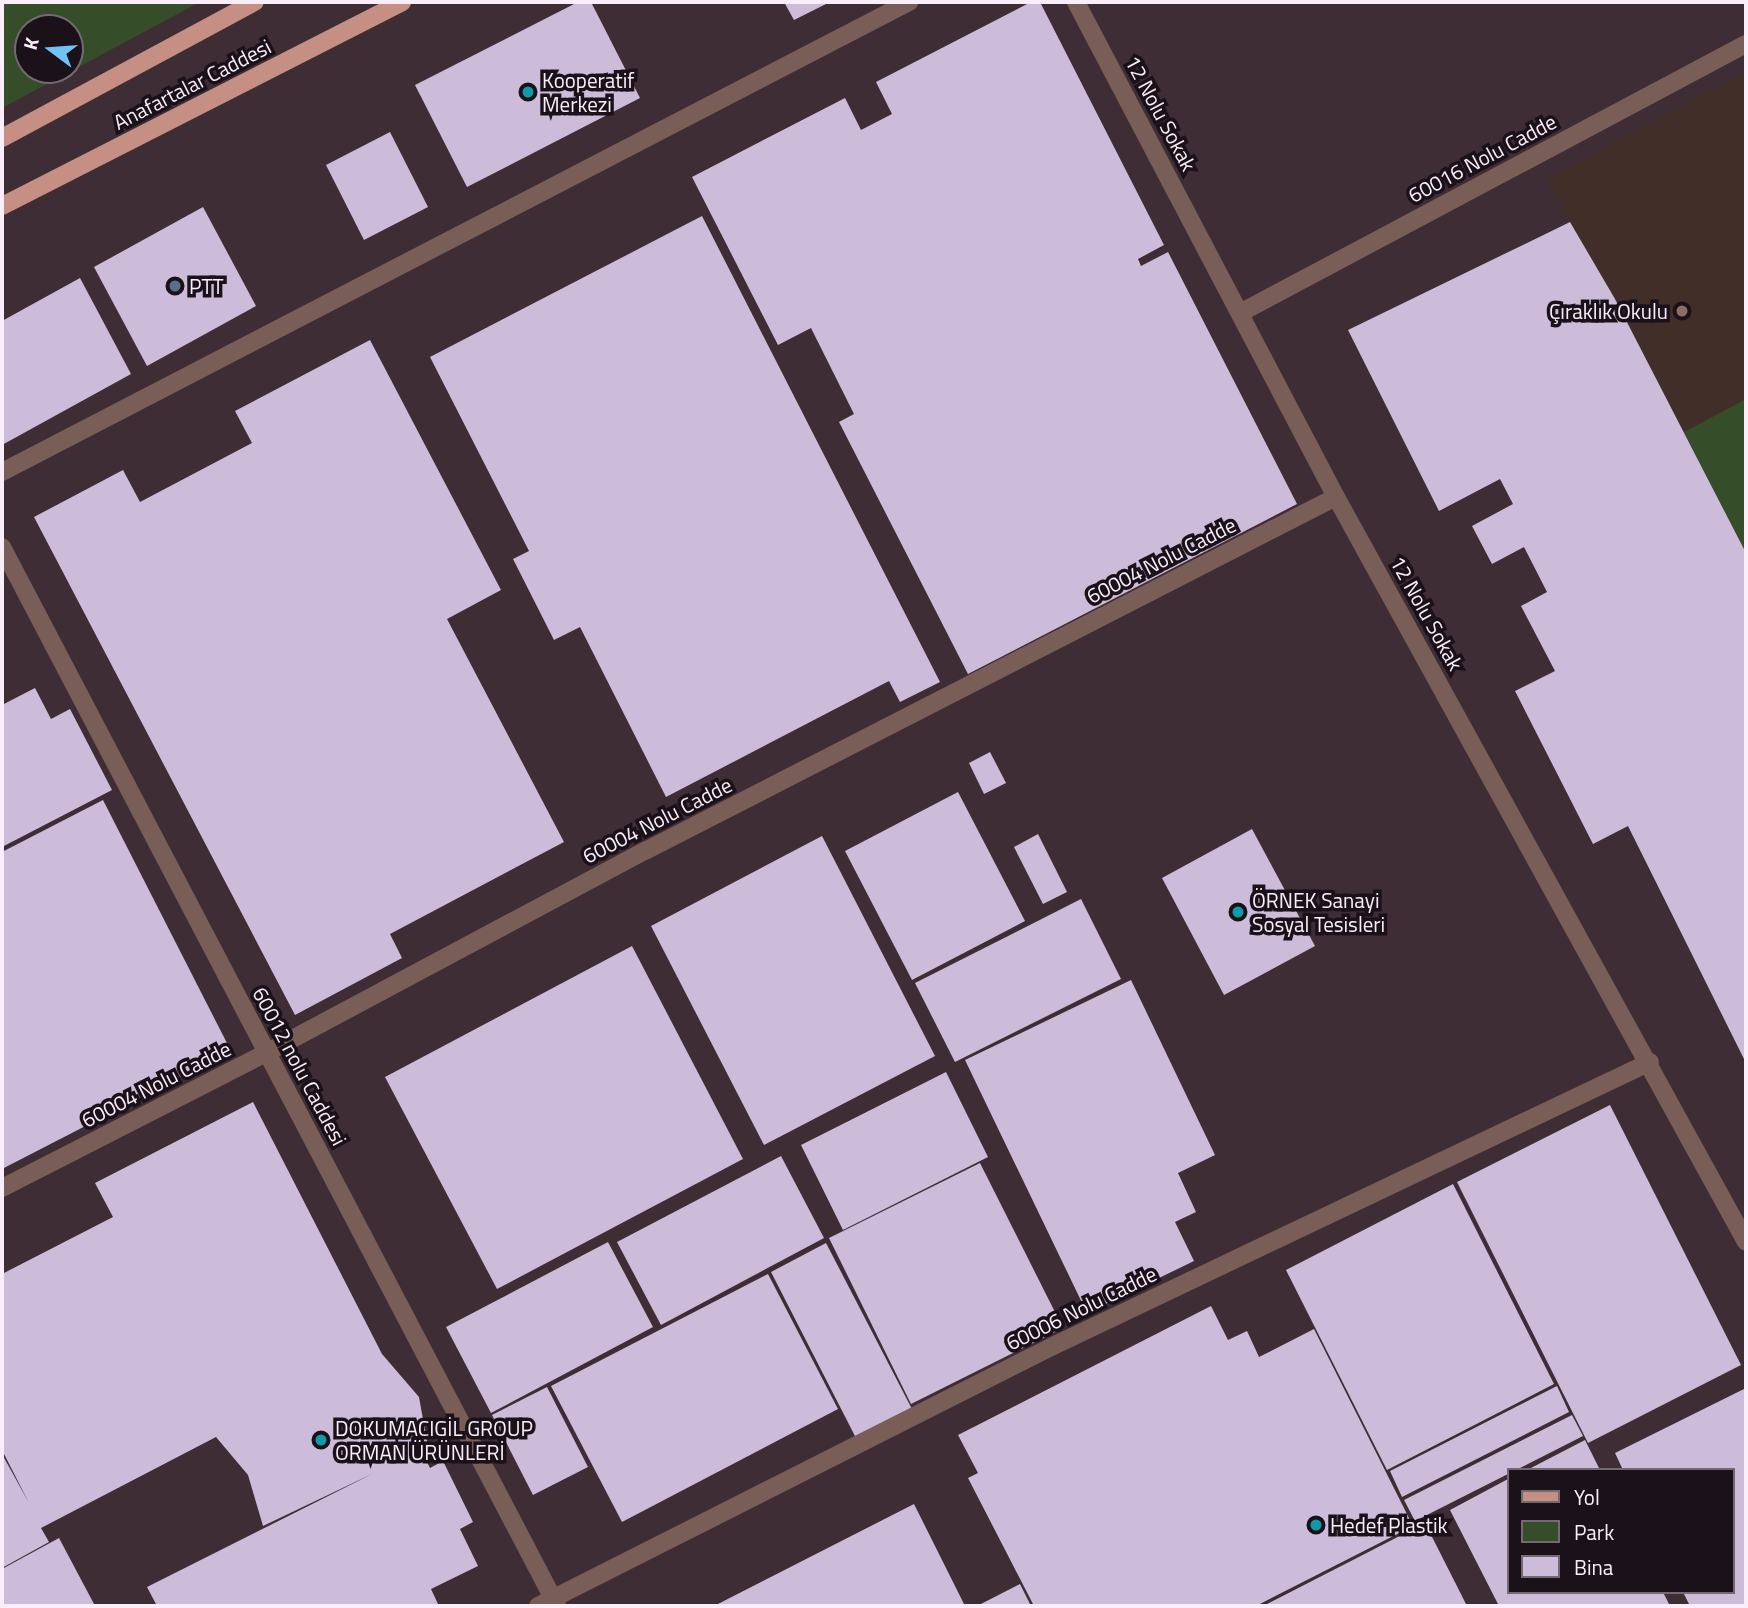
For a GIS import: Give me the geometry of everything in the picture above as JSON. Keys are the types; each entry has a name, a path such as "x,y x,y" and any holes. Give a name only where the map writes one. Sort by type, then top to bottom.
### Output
{"main road":[{"name":"Anafartalar Caddesi","path":"2,138 255,2"},
{"name":"Anafartalar Caddesi","path":"2,206 402,2"}],"street":[{"path":"2,472 909,2"},
{"name":"12 Nolu Sokak","path":"1076,2 1336,496 1650,1062 1746,1242"},
{"name":"60016 Nolu Cadde","path":"1240,313 1746,44"},
{"name":"60004 Nolu Cadde","path":"2,1188 268,1052 645,851 1336,496"},
{"name":"60012 nolu Caddesi","path":"2,547 268,1052 549,1604"},
{"name":"60006 Nolu Cadde","path":"549,1604 1054,1346 1650,1062"}],"shaded area":[{"path":"2,2 1746,2 1746,1606 2,1606"},
{"name":"Çıraklık Okulu","path":"1746,72 1746,399 1684,432 1547,179"}],"green space":[{"path":"2,2 200,2 84,64 84,14 14,14 14,84 47,84 2,108"},
{"path":"1746,399 1746,553 1684,432"}],"building":[{"name":"Kooperatif Merkezi","path":"578,2 591,2 640,98 467,187 415,85"},
{"path":"784,2 830,2 794,20"},
{"path":"1031,2 1040,2 1164,245 1138,259 1141,266 1168,252 1297,504 968,674 839,422 854,414 811,328 778,345 692,177 845,98 861,130 892,114 876,82"},
{"path":"390,132 428,207 364,240 326,165"},
{"name":"PTT","path":"203,207 256,306 147,366 94,267"},
{"path":"702,216 940,682 900,702 889,681 666,797 580,627 554,640 513,559 529,551 430,357"},
{"path":"1570,222 1615,299 1746,553 1746,1063 1628,826 1593,844 1515,691 1555,671 1521,606 1547,592 1524,547 1492,564 1472,526 1513,504 1500,479 1439,511 1348,330"},
{"path":"80,278 131,374 2,445 2,321"},
{"path":"370,340 501,590 447,619 564,842 390,934 402,958 295,1015 34,517 123,470 140,502 252,443 235,411"},
{"path":"35,688 51,719 70,709 112,790 2,847 2,705"},
{"path":"990,752 1006,783 984,794 969,763"},
{"path":"958,792 1025,921 912,980 845,851"},
{"path":"103,800 231,1051 2,1169 2,852"},
{"name":"ÖRNEK Sanayi Sosyal Tesisleri","path":"1252,829 1315,946 1224,995 1162,878"},
{"path":"1038,834 1067,892 1043,904 1014,847"},
{"path":"822,836 935,1056 764,1145 651,926"},
{"path":"1081,899 1121,979 955,1062 915,983"},
{"path":"632,946 743,1159 497,1289 385,1077"},
{"path":"1131,980 1215,1155 1178,1173 1196,1212 1175,1222 1194,1261 1087,1313 965,1060"},
{"path":"946,1072 988,1157 843,1230 801,1145"},
{"path":"253,1102 382,1354 419,1397 428,1447 421,1450 430,1468 443,1461 473,1522 460,1529 478,1566 431,1589 438,1604 433,1606 157,1606 147,1587 374,1473 263,1526 248,1475 216,1437 41,1528 49,1542 2,1568 2,1454 29,1503 2,1450 2,1274 113,1217 95,1183"},
{"path":"1610,1105 1741,1365 1588,1443 1457,1182"},
{"path":"781,1156 824,1238 661,1325 617,1242"},
{"path":"980,1163 1063,1328 911,1404 829,1238"},
{"path":"1453,1184 1554,1384 1387,1470 1286,1270"},
{"path":"608,1242 653,1327 491,1413 446,1327"},
{"path":"826,1243 912,1409 856,1438 771,1272"},
{"path":"768,1274 838,1409 622,1522 551,1386"},
{"path":"1211,1306 1228,1340 1247,1331 1259,1357 1314,1329 1413,1526 1256,1606 1034,1606 968,1478 978,1473 958,1435"},
{"path":"1557,1386 1569,1412 1402,1497 1390,1471"},
{"path":"547,1387 588,1467 533,1495 492,1415"},
{"path":"1746,1388 1746,1606 1690,1606 1684,1594 1734,1594 1734,1468 1622,1468 1615,1453"},
{"path":"1572,1415 1583,1436 1520,1468 1506,1468 1506,1475 1415,1521 1404,1500"},
{"path":"1585,1440 1599,1468 1531,1468"},
{"path":"1506,1480 1506,1594 1664,1594 1670,1606 1499,1606 1450,1510"},
{"path":"914,1504 965,1606 714,1606"},
{"path":"1425,1523 1467,1606 1263,1606"},
{"path":"59,1538 94,1604 2,1606 2,1569"},
{"path":"1020,1584 1031,1606 977,1606"}],"place":[{"name":"Kooperatif Merkezi","path":"528,92"},
{"name":"PTT","path":"175,286"},
{"name":"Çıraklık Okulu","path":"1682,311"},
{"name":"ÖRNEK Sanayi Sosyal Tesisleri","path":"1238,912"},
{"name":"DOKUMACIGİL GROUP ORMAN ÜRÜNLERİ","path":"321,1440"},
{"name":"Hedef Plastik","path":"1316,1525"}]}
